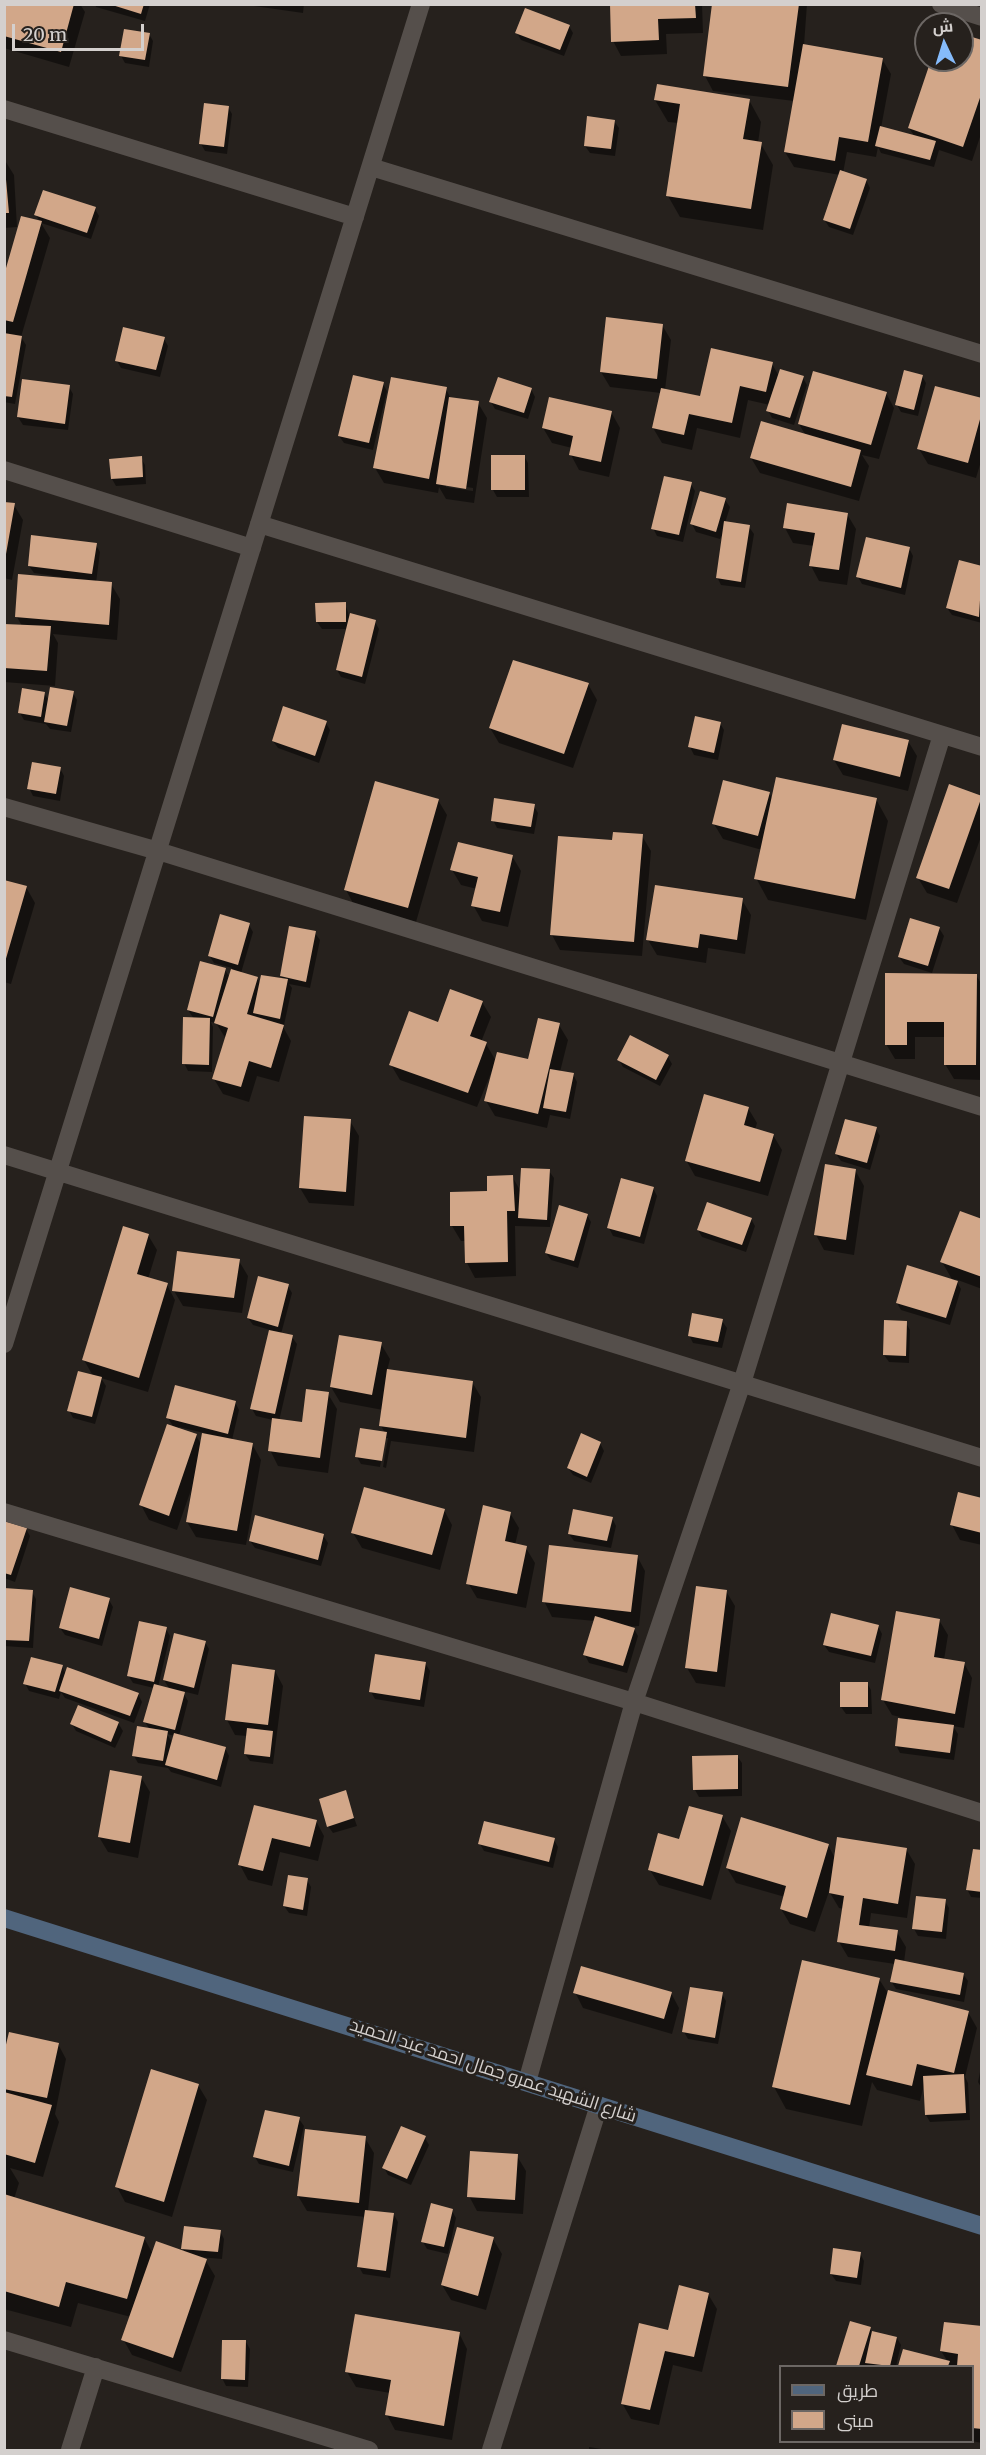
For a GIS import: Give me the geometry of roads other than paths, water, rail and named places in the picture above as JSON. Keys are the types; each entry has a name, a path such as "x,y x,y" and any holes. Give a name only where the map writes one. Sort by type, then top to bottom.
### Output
{"street":[{"path":"4,1344 421,4"},
{"path":"941,4 981,17"},
{"path":"4,109 355,217"},
{"path":"371,167 981,354"},
{"path":"4,470 252,548"},
{"path":"259,524 981,747"},
{"path":"527,2082 634,1702 742,1383 942,735"},
{"path":"4,807 158,851 981,1107"},
{"path":"4,1155 981,1458"},
{"path":"4,1512 634,1702 981,1813"},
{"name":"شارع الشهيد عمرو جمال احمد عبد الحميد","path":"4,1918 981,2226"},
{"path":"491,2451 598,2104"},
{"path":"4,2340 369,2451"},
{"path":"70,2451 96,2367"}]}
